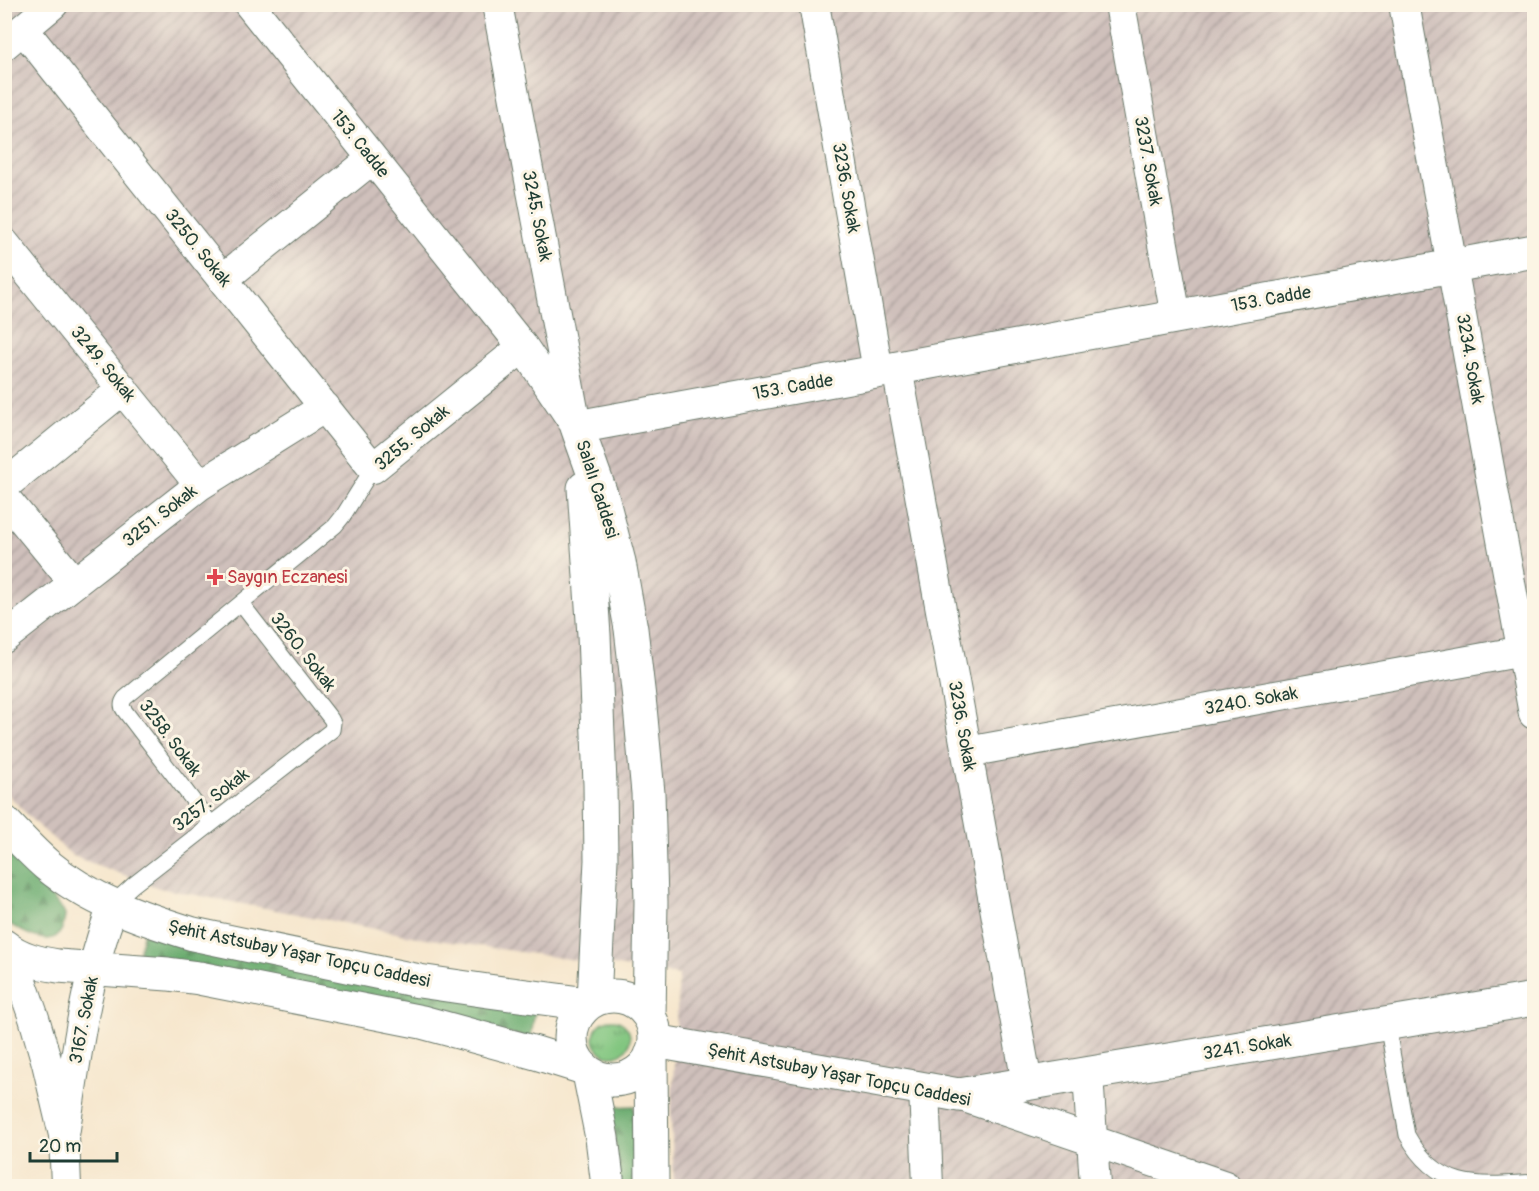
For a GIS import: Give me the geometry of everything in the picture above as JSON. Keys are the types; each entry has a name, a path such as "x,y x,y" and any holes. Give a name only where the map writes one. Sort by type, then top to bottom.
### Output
{"street":[{"path":"14,37 53,4"},
{"name":"153. Cadde","path":"249,4 523,347 577,426 1534,251"},
{"name":"3245. Sokak","path":"497,4 577,426"},
{"name":"3236. Sokak","path":"814,4 887,370 967,752 1027,1083"},
{"name":"3237. Sokak","path":"1120,4 1176,317"},
{"name":"3234. Sokak","path":"1404,4 1529,650 1534,714"},
{"name":"3250. Sokak","path":"14,37 223,279 373,468"},
{"path":"223,279 372,159"},
{"name":"3249. Sokak","path":"4,243 200,485"},
{"name":"3255. Sokak","path":"373,468 523,347"},
{"path":"4,486 123,389"},
{"name":"3251. Sokak","path":"4,638 200,485 325,407"},
{"name":"Salalı Caddesi","path":"577,426 590,567 600,784 601,860 591,1002"},
{"name":"Salalı Caddesi","path":"577,426 602,497 619,562 632,629 640,707 648,793 651,902 652,1186"},
{"path":"4,496 74,582"},
{"name":"3240. Sokak","path":"967,752 1529,650"},
{"name":"Şehit Astsubay Yaşar Topçu Caddesi","path":"4,822 46,864 68,881 114,906 162,925 228,942 419,981 591,1002"},
{"name":"3167. Sokak","path":"64,1135 94,969 105,928 114,906"},
{"path":"8,949 26,959 42,963 199,978 422,1022 587,1070"},
{"name":"3167. Sokak","path":"8,949 44,1051 64,1135 66,1186"},
{"path":"616,995 629,998 640,1005 652,1037 643,1067 631,1076 617,1080 603,1079 587,1070 579,1063 572,1050 573,1023 580,1011 591,1002 603,997 616,995"},
{"name":"3241. Sokak","path":"958,1095 1534,999"},
{"name":"Şehit Astsubay Yaşar Topçu Caddesi","path":"652,1037 958,1095 1225,1186"},
{"path":"587,1070 602,1138 608,1186"},
{"path":"1088,1073 1095,1186"},
{"path":"924,1089 928,1186"}],"lane":[{"name":"3255. Sokak","path":"122,704 125,698 335,526 373,468"},
{"name":"3260. Sokak","path":"241,603 331,719 333,726"},
{"name":"3258. Sokak","path":"122,704 124,710 211,824"},
{"name":"3257. Sokak","path":"114,906 133,885 329,733 333,726"},
{"path":"1387,1024 1407,1135 1423,1159 1449,1178 1467,1184 1485,1186 1534,1182"}],"shaded area":[{"path":"5,5 1534,5 1534,1186 674,1186 671,1117 679,975 417,937 159,888 73,856 32,820 5,791"}],"green space":[{"path":"4,849 63,910 65,915 62,929 57,936 51,939 34,937 5,921"},
{"path":"143,934 538,1008 534,1016 531,1038 141,956 139,953"},
{"path":"612,1020 625,1025 630,1038 625,1051 612,1056 599,1051 594,1038 599,1025"},
{"path":"634,1106 635,1186 621,1186 611,1107"}],"place":[{"name":"Saygın Eczanesi","path":"215,577"}]}
